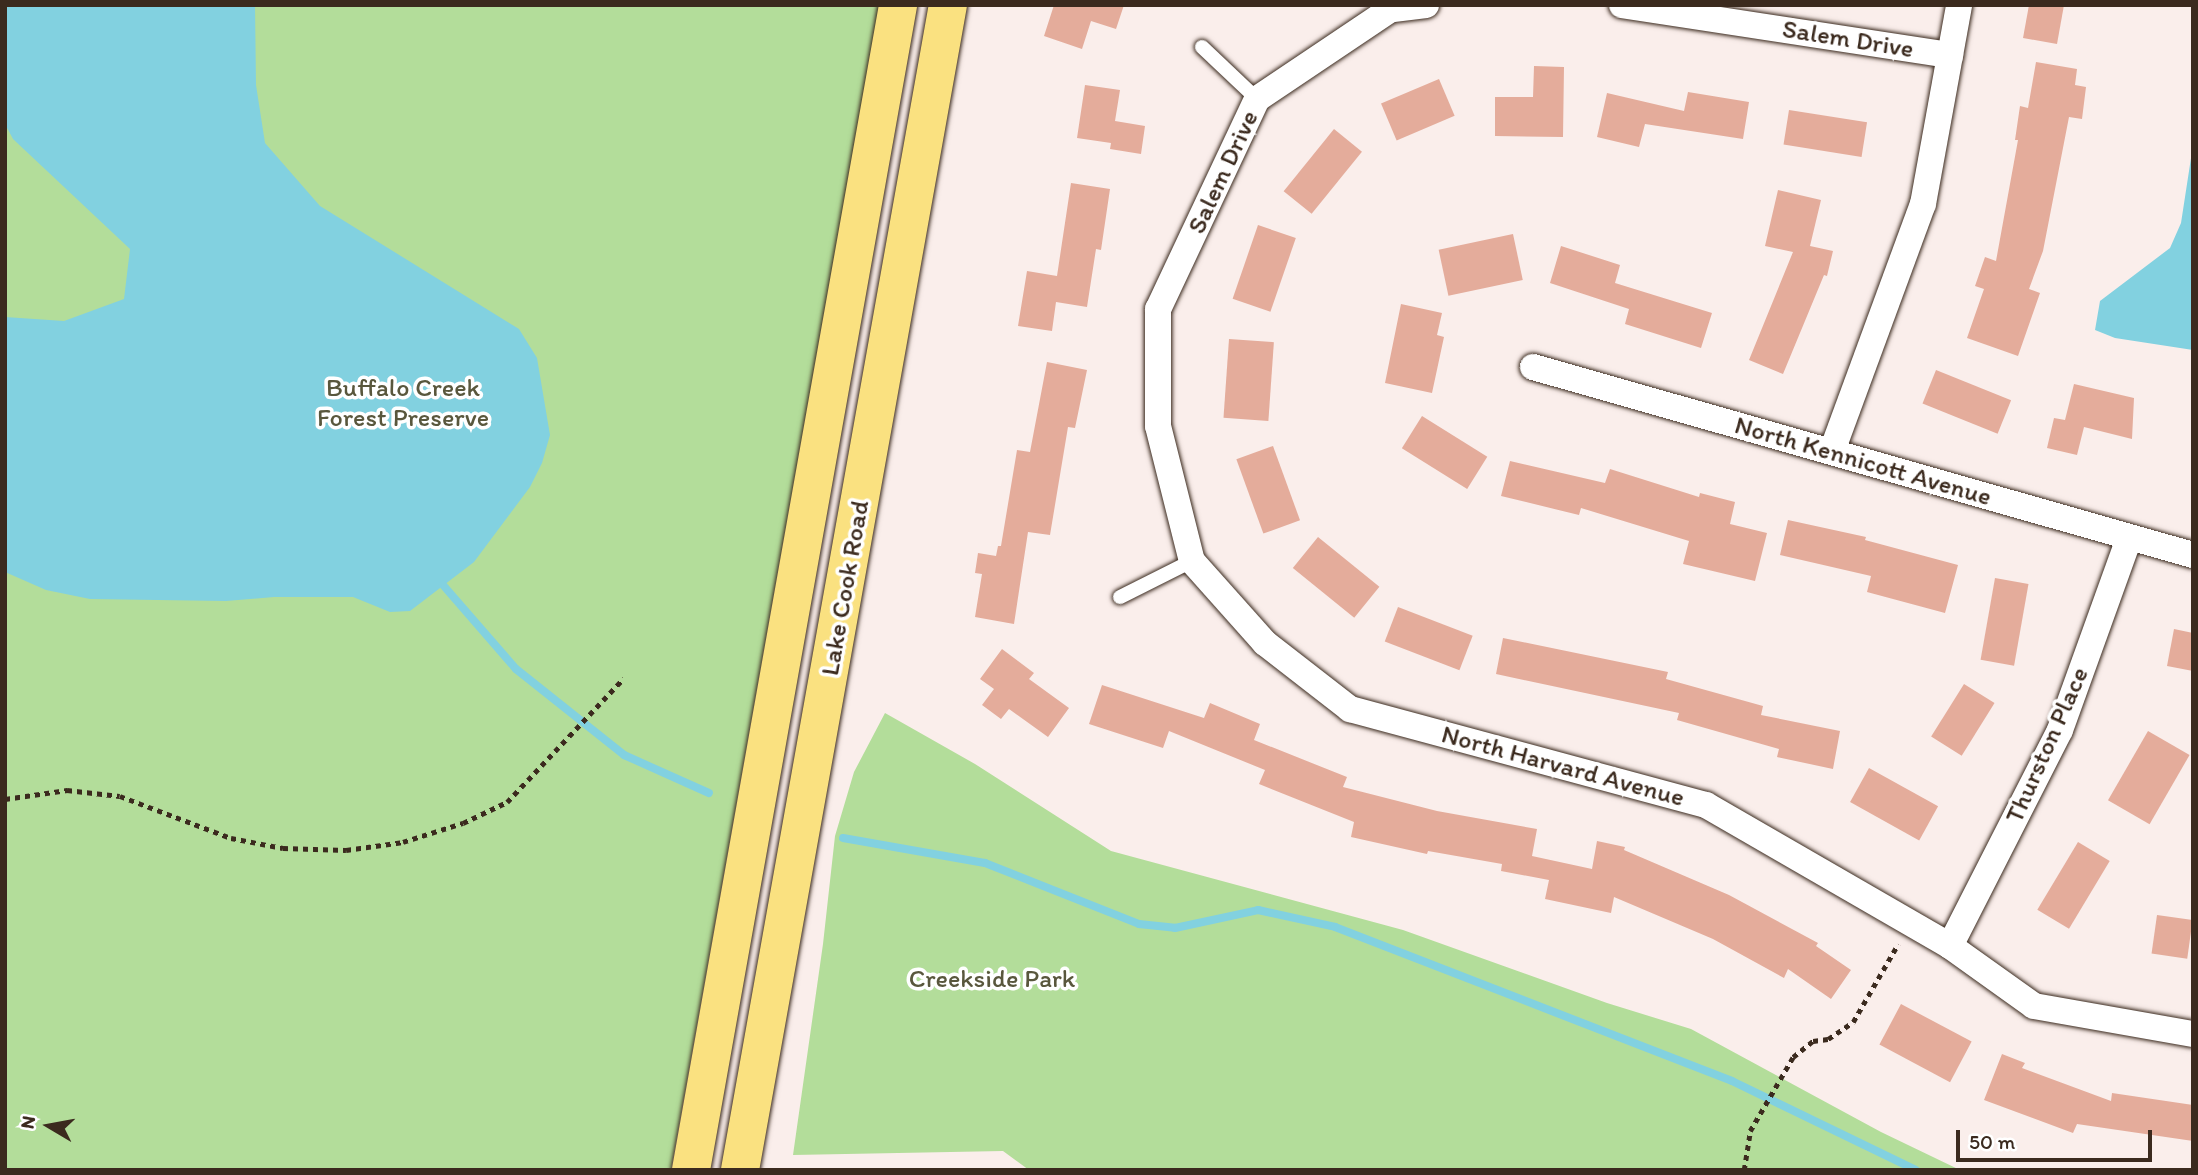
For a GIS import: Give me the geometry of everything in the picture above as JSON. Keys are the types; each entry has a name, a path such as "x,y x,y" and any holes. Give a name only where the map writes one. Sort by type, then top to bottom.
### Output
{"main road":[{"name":"Lake Cook Road","path":"691,1170 898,5"},
{"name":"Lake Cook Road","path":"740,1170 948,5"}],"street":[{"name":"Salem Drive","path":"1158,309 1257,99 1391,9 1426,5"},
{"name":"Salem Drive","path":"1622,5 1950,55"},
{"path":"1832,451 1923,204 1959,5"},
{"name":"North Harvard Avenue","path":"1158,309 1158,426 1192,561 1265,643 1350,709 1706,805 1950,946 2034,1006 2193,1034"},
{"name":"North Kennicott Avenue","path":"1533,367 2193,555"},
{"name":"Thurston Place","path":"1950,946 2060,730 2129,538"}],"lane":[{"path":"1202,47 1257,99"},
{"path":"1120,597 1192,561"}],"path":[{"path":"5,799 67,790 120,796 230,838 283,848 346,850 403,842 463,823 507,802 624,678"},
{"path":"1744,1170 1743,1161 1754,1124 1793,1057 1813,1041 1828,1039 1853,1022 1910,923"}],"green space":[{"name":"Buffalo Creek Forest Preserve","path":"5,5 879,5 671,1170 5,1170"},
{"name":"Creekside Park","path":"885,713 975,764 1111,851 1403,930 1607,1003 1691,1029 1881,1132 1960,1170 1029,1170 1003,1151 793,1155 823,944 835,836 854,772"}],"water":[{"path":"5,5 255,5 256,85 265,143 320,206 519,329 537,358 550,435 542,463 530,487 474,562 410,611 390,612 353,597 274,597 226,601 90,599 46,590 5,572 5,317 64,321 124,299 130,249 13,139 5,124"},
{"path":"2193,145 2193,350 2115,338 2095,330 2100,301 2170,248 2181,223"}],"building":[{"path":"1054,5 1124,5 1116,29 1091,21 1082,49 1044,36"},
{"path":"2029,5 2064,5 2057,44 2023,38"},
{"path":"2036,62 2077,69 2075,85 2086,87 2082,119 2069,117 2043,251 2029,289 2040,293 2018,356 1967,338 1984,289 1975,286 1985,257 1996,261 2018,140 2015,140 2020,106 2028,108"},
{"path":"1534,66 1564,67 1563,137 1495,136 1495,97 1533,97"},
{"path":"1439,79 1455,116 1397,140 1381,104"},
{"path":"1085,85 1120,90 1115,121 1145,126 1141,154 1110,149 1111,143 1077,138"},
{"path":"1688,92 1749,102 1743,139 1645,124 1639,147 1597,137 1607,93 1684,111"},
{"path":"1789,110 1867,122 1862,157 1784,145"},
{"path":"1334,129 1362,152 1312,214 1284,191"},
{"path":"1071,183 1110,189 1101,250 1096,249 1087,307 1056,302 1052,331 1018,326 1027,271 1057,276"},
{"path":"1778,190 1821,200 1810,246 1833,251 1827,276 1824,275 1783,374 1749,360 1793,252 1765,246"},
{"path":"1258,225 1296,238 1270,312 1233,299"},
{"path":"1513,234 1523,280 1448,296 1439,250"},
{"path":"1561,246 1620,265 1615,283 1712,313 1701,348 1625,324 1629,309 1550,283"},
{"path":"1401,304 1442,313 1437,335 1444,337 1432,393 1385,383"},
{"path":"1229,339 1274,342 1268,421 1223,418"},
{"path":"1047,362 1087,370 1075,428 1068,427 1050,535 1028,532 1014,624 975,617 982,574 975,573 978,553 996,556 998,546 1001,546 1017,450 1030,452"},
{"path":"1936,370 2011,400 1998,434 1923,403"},
{"path":"2074,384 2134,398 2132,439 2084,427 2077,455 2047,448 2054,418 2065,420"},
{"path":"1422,416 1487,457 1467,489 1402,448"},
{"path":"1273,446 1300,520 1263,534 1236,459"},
{"path":"1510,461 1605,483 1610,469 1699,497 1700,493 1735,502 1730,524 1767,533 1755,581 1683,564 1689,541 1581,508 1579,515 1501,496"},
{"path":"1788,520 1866,537 1865,540 1958,565 1945,613 1867,592 1871,576 1780,555"},
{"path":"1318,537 1379,587 1354,618 1293,568"},
{"path":"1995,578 2028,584 2014,666 1981,660"},
{"path":"1398,607 1473,636 1459,670 1385,642"},
{"path":"2174,629 2193,633 2193,671 2167,666"},
{"path":"1503,638 1668,672 1666,679 1763,706 1761,715 1840,731 1833,769 1777,757 1779,749 1677,720 1679,713 1496,674"},
{"path":"1002,649 1034,673 1029,679 1069,708 1048,737 1009,709 1001,719 982,705 994,689 980,679"},
{"path":"1964,684 1995,703 1962,756 1931,737"},
{"path":"1102,685 1204,718 1210,703 1260,724 1254,740 1347,777 1343,787 1437,811 1537,829 1532,856 1592,869 1597,841 1625,847 1624,850 1729,895 1818,943 1816,946 1851,970 1831,999 1788,969 1784,978 1713,939 1614,897 1611,913 1545,899 1549,880 1501,871 1502,864 1428,851 1427,854 1351,837 1354,822 1259,784 1265,770 1169,731 1163,748 1089,724"},
{"path":"2148,731 2190,755 2150,824 2108,800"},
{"path":"1869,768 1938,806 1919,840 1850,802"},
{"path":"2078,842 2110,861 2069,929 2037,910"},
{"path":"2157,915 2193,920 2187,959 2152,954"},
{"path":"1901,1004 1972,1042 1950,1082 1879,1045"},
{"path":"2002,1054 2025,1063 2022,1068 2111,1101 2112,1093 2193,1105 2193,1141 2077,1124 2073,1133 1984,1100"}],"waterway":[{"path":"443,585 516,669 624,755 709,793"},
{"path":"843,838 985,863 1139,924 1175,928 1258,910 1335,927 1732,1081 1916,1170"}]}
